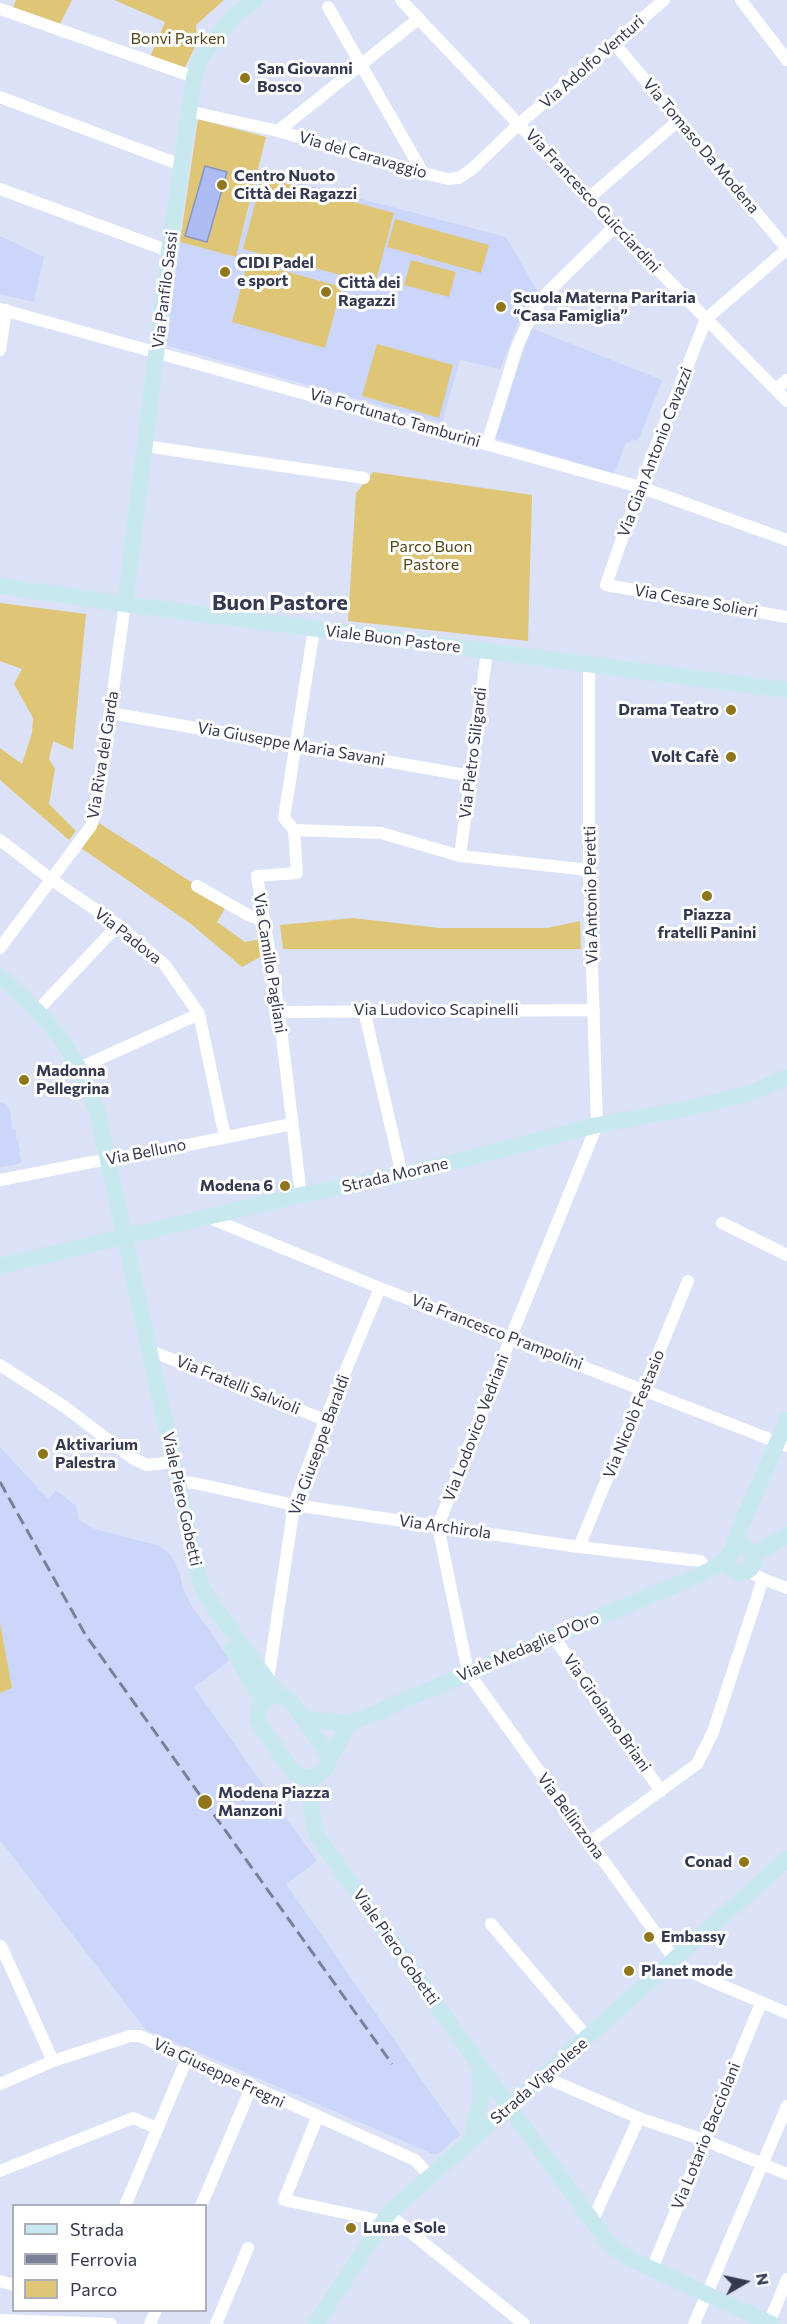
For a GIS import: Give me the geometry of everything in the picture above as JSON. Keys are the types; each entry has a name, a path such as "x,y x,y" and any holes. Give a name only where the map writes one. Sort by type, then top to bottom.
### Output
{"street":[{"name":"Via Panfilo Sassi","path":"125,604 169,251 194,77 201,58 213,39 235,15 255,0"},
{"name":"Via Francesco Guicciardini","path":"401,0 520,123 615,226 787,401"},
{"name":"Via Adolfo Venturi","path":"520,123 664,0"},
{"path":"741,0 787,60"},
{"path":"328,7 423,173"},
{"path":"0,9 194,77"},
{"path":"278,131 418,19"},
{"name":"Via Tomaso Da Modena","path":"614,42 787,249"},
{"path":"0,97 181,165"},
{"name":"Via del Caravaggio","path":"188,111 278,131 448,179 466,175 520,123"},
{"path":"590,197 679,120"},
{"path":"0,189 169,251"},
{"path":"488,444 517,347 531,316 545,295 615,226"},
{"path":"706,319 787,249"},
{"path":"0,350 3,310"},
{"name":"Via Fortunato Tamburini","path":"3,310 640,487 787,540"},
{"name":"Via Gian Antonio Cavazzi","path":"606,585 640,487 706,319"},
{"path":"776,389 787,380"},
{"path":"145,446 364,478"},
{"name":"Via Cesare Solieri","path":"606,585 787,617"},
{"name":"Viale Buon Pastore","path":"0,586 787,690"},
{"name":"Via Riva del Garda","path":"0,948 91,826 97,805 125,604"},
{"name":"Via Camillo Pagliani","path":"301,1194 279,1012 257,876 297,873 294,830 284,818 314,629"},
{"name":"Via Pietro Siligardi","path":"460,856 487,651"},
{"name":"Via Antonio Peretti","path":"589,664 589,870 597,1125"},
{"name":"Via Giuseppe Maria Savani","path":"110,713 471,776"},
{"path":"294,830 381,833 460,856 589,870"},
{"name":"Via Padova","path":"0,840 52,880 118,925 165,965 199,1014 225,1137"},
{"path":"197,886 248,915 264,921"},
{"path":"34,1014 118,925"},
{"path":"0,976 34,1014"},
{"path":"0,989 34,1014"},
{"path":"364,1010 402,1174"},
{"name":"Via Ludovico Scapinelli","path":"279,1012 594,1010"},
{"name":"Viale Piero Gobetti","path":"34,1014 52,1043 75,1070 86,1113 103,1161 145,1352 179,1482 195,1562 207,1597 268,1680 271,1699"},
{"path":"75,1070 199,1014"},
{"name":"Strada Morane","path":"0,1266 301,1194 402,1174 597,1125 695,1107 753,1092 787,1077"},
{"name":"Via Belluno","path":"0,1180 292,1124"},
{"name":"Via Lodovico Vedriani","path":"438,1526 511,1337 597,1125"},
{"name":"Via Francesco Prampolini","path":"207,1217 380,1288 782,1444"},
{"path":"722,1224 787,1255"},
{"name":"Via Nicolò Festasio","path":"579,1547 688,1281"},
{"name":"Via Giuseppe Baraldi","path":"268,1680 294,1505 325,1420 380,1288"},
{"name":"Viale Piero Gobetti","path":"145,1352 164,1463 193,1586 202,1605 240,1660 271,1699"},
{"name":"Via Fratelli Salvioli","path":"145,1352 325,1420"},
{"path":"0,1365 62,1405 132,1458 147,1465 164,1463"},
{"path":"787,1420 782,1444 734,1542 746,1560 787,1588"},
{"name":"Via Archirola","path":"179,1482 194,1483 294,1505 579,1547 700,1561 708,1571"},
{"path":"438,1526 468,1672"},
{"name":"Viale Medaglie D'Oro","path":"349,1724 708,1571 746,1560 787,1535"},
{"path":"590,1842 697,1764 713,1732 746,1560"},
{"name":"Via Girolamo Briani","path":"553,1636 661,1791"},
{"name":"Via Bellinzona","path":"468,1672 675,1960"},
{"path":"302,1718 349,1724 333,1753 329,1756 323,1771 315,1777 302,1778 292,1771 262,1729 257,1720 257,1711 271,1699 286,1698 329,1756"},
{"name":"Viale Piero Gobetti","path":"309,1778 312,1814 317,1836 509,2107 592,2222 616,2251 771,2323"},
{"name":"Strada Vignolese","path":"316,2324 385,2217 787,1859"},
{"path":"491,1924 588,2038"},
{"path":"1,1946 53,2061"},
{"path":"675,1960 688,1971 787,2013"},
{"name":"Via Lotario Bacciolani","path":"652,2269 760,2002"},
{"name":"Via Giuseppe Fregni","path":"0,2084 53,2061 130,2036 140,2036 317,2118 415,2160 430,2176"},
{"path":"125,2204 187,2058"},
{"path":"474,2136 473,2127 482,2101 480,2066"},
{"path":"544,2077 639,2118 704,2140 787,2174"},
{"path":"201,2204 251,2088"},
{"path":"694,2324 787,2106"},
{"path":"0,2171 133,2118 157,2128"},
{"path":"317,2118 284,2200 385,2217 524,2324"},
{"path":"592,2222 639,2118"},
{"path":"216,2324 248,2248"},
{"path":"771,2323 787,2279"},
{"path":"0,2320 81,2319 111,2324"}],"shaded area":[{"path":"205,166 227,172 207,242 185,236"},
{"name":"Città dei Ragazzi","path":"259,172 506,237 537,290 518,323 500,369 460,360 442,423 166,345 180,242 236,257"},
{"path":"0,236 44,257 34,302 0,294"},
{"path":"531,328 662,380 638,441 632,439 630,443 626,442 614,474 495,438"},
{"path":"0,1102 6,1104 10,1110 12,1129 16,1130 21,1162 0,1167"},
{"path":"0,1447 49,1500 56,1490 76,1506 79,1520 95,1529 160,1546 171,1555 191,1605 230,1660 194,1687 317,1861 286,1884 460,2135 438,2154 433,2154 145,2029 0,1840 0,1693 12,1687 0,1622"}],"green space":[{"path":"16,0 72,0 60,24 13,8"},
{"name":"Bonvi Parken","path":"114,0 224,0 196,25 197,43 184,69 150,57 165,22"},
{"name":"Centro Nuoto Città dei Ragazzi","path":"198,119 266,137 236,257 180,242"},
{"path":"262,177 394,213 375,284 243,249"},
{"path":"395,219 489,245 481,273 387,247"},
{"path":"411,260 456,272 449,297 404,285"},
{"path":"248,261 342,287 325,348 232,322"},
{"path":"377,344 453,365 439,418 362,396"},
{"name":"Parco Buon Pastore","path":"373,472 532,495 528,641 348,621 356,493"},
{"path":"0,603 86,614 73,750 53,741 49,759 55,769 49,804 76,831 69,840 0,780 0,748 22,764 32,733 33,718 14,684 22,669 0,661"},
{"path":"99,823 227,905 217,922 245,942 261,939 267,953 242,967 191,924 81,848"},
{"path":"353,918 439,928 547,928 580,921 581,949 283,949 280,925"},
{"path":"0,1622 12,1688 0,1693"}],"railway":[{"path":"0,1482 85,1634 392,2064"}],"place":[{"name":"San Giovanni Bosco","path":"245,78"},
{"name":"Centro Nuoto Città dei Ragazzi","path":"222,185"},
{"name":"CIDI Padel e sport","path":"225,272"},
{"name":"Città dei Ragazzi","path":"326,292"},
{"name":"Scuola Materna Paritaria “Casa Famiglia”","path":"501,307"},
{"name":"Drama Teatro","path":"731,710"},
{"name":"Volt Cafè","path":"731,757"},
{"name":"Piazza fratelli Panini","path":"707,896"},
{"name":"Madonna Pellegrina","path":"24,1080"},
{"name":"Modena 6","path":"285,1186"},
{"name":"Aktivarium Palestra","path":"43,1454"},
{"name":"Modena Piazza Manzoni","path":"205,1802"},
{"name":"Conad","path":"744,1862"},
{"name":"Embassy","path":"649,1937"},
{"name":"Planet mode","path":"629,1971"},
{"name":"Luna e Sole","path":"351,2228"}],"district":[{"name":"Buon Pastore","path":"280,603"}]}
